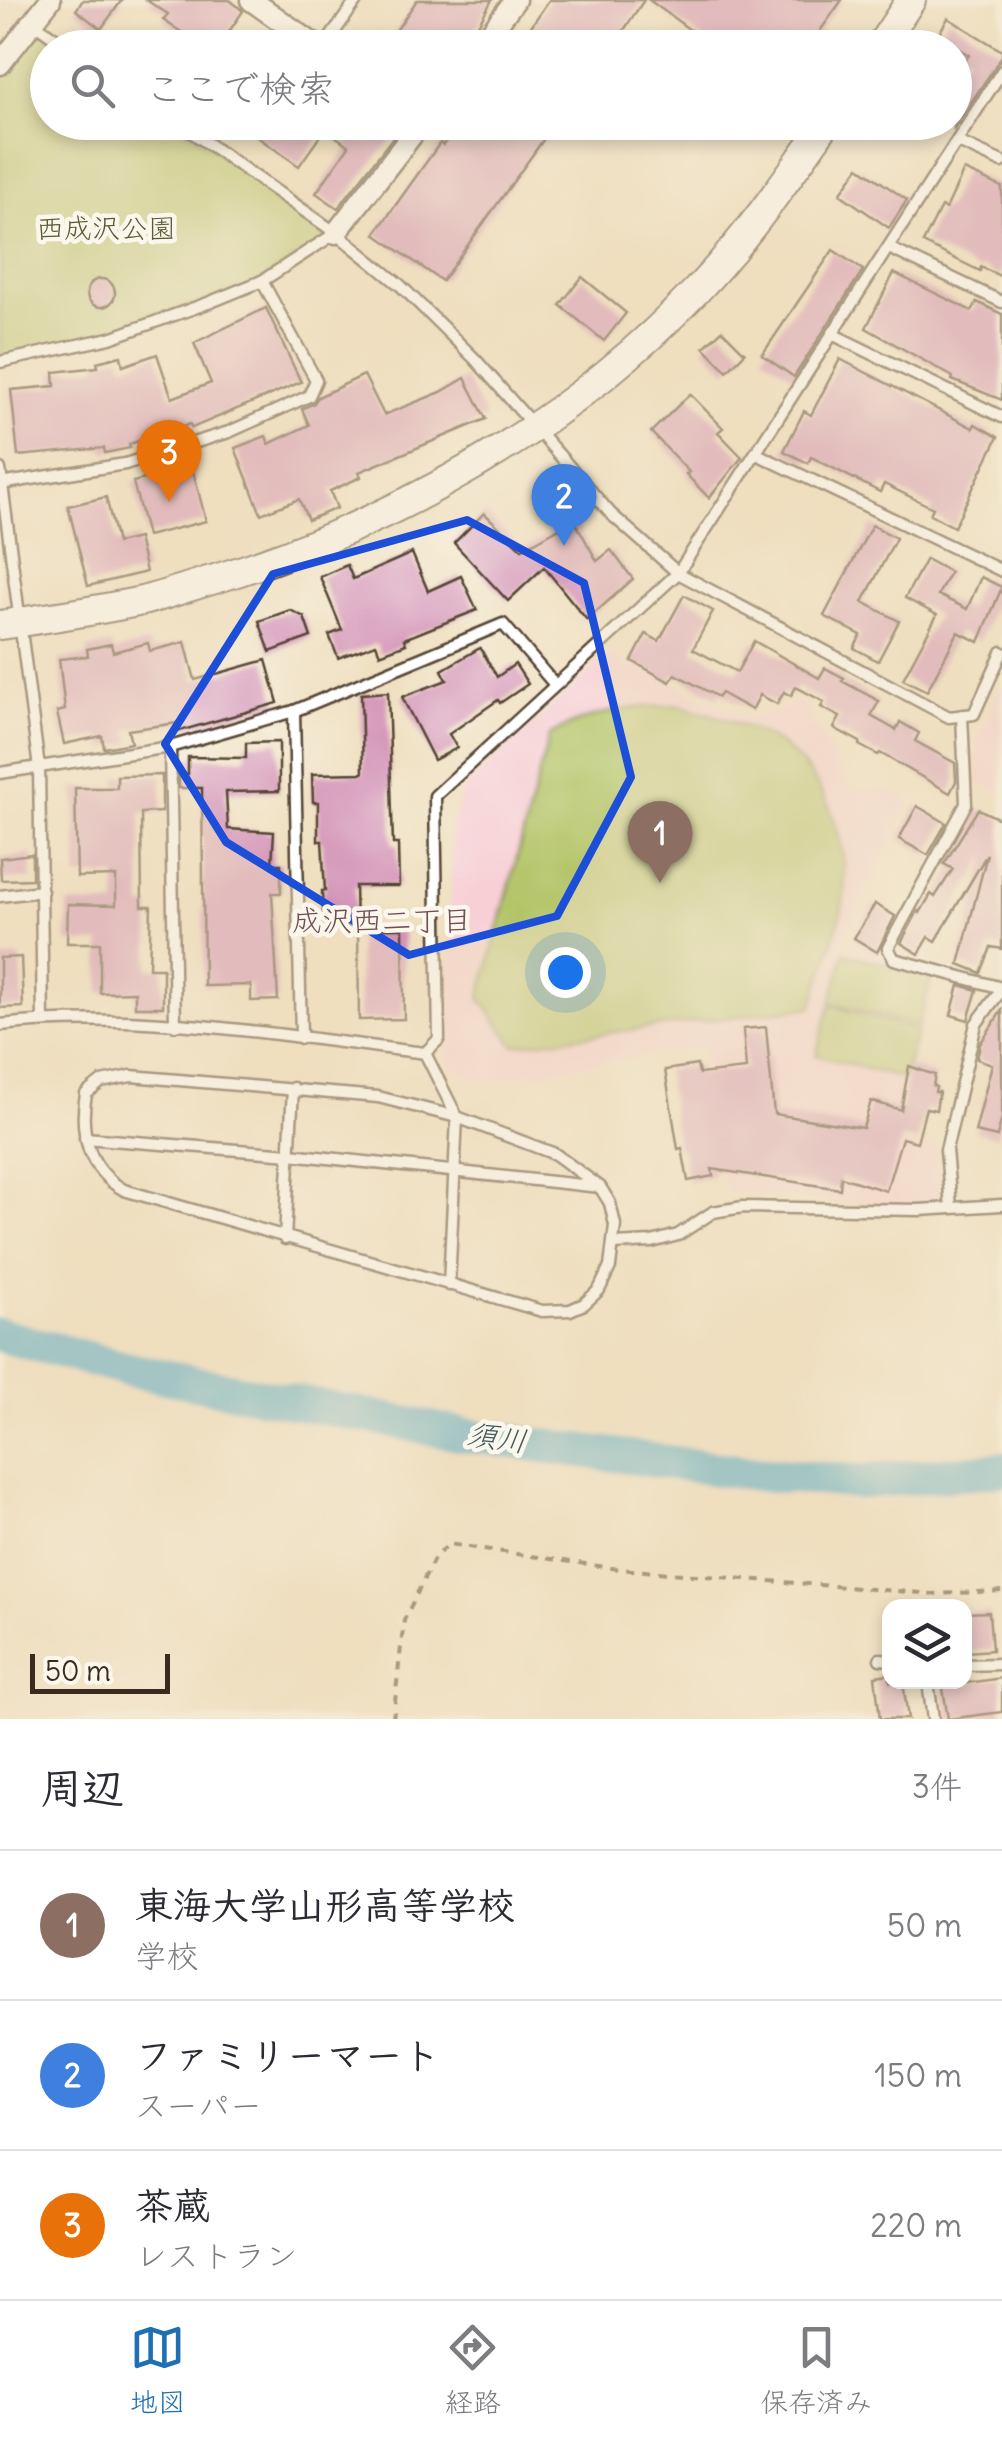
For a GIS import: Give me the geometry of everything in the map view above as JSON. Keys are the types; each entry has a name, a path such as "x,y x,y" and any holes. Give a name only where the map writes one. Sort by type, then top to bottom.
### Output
{"street":[{"path":"0,64 50,0"},
{"path":"251,0 295,30"},
{"path":"492,30 515,0"},
{"path":"890,30 911,0"},
{"path":"336,233 407,140"},
{"path":"11,623 144,600 279,559 390,512 534,430 630,354 698,290 775,196 814,140"}],"lane":[{"path":"335,30 357,0"},
{"path":"33,22 44,30"},
{"path":"972,119 1002,71"},
{"path":"203,140 336,233 400,285 475,358 611,514 678,573 948,717 974,714 1002,652"},
{"path":"425,1054 439,1039 435,796 678,573 958,142 1002,162"},
{"path":"0,362 110,338 262,281 336,233"},
{"path":"889,248 1002,302"},
{"path":"1,484 125,464 229,432 309,396 316,380 262,281"},
{"path":"834,335 1002,417"},
{"path":"757,454 1002,571"},
{"path":"0,469 11,623 40,768 43,1021"},
{"path":"0,773 170,747 294,711 503,624 555,685"},
{"path":"294,711 301,1038"},
{"path":"951,1207 946,1150 954,1114 976,1024 1002,989 894,958 888,948 966,804 962,716"},
{"path":"170,747 175,1025"},
{"path":"0,896 42,891"},
{"path":"0,1025 43,1021 175,1025 425,1054"},
{"path":"425,1054 457,1117 449,1285"},
{"path":"130,1076 378,1097 457,1117 555,1154 600,1186 610,1203 615,1225 606,1280 599,1290 570,1310 542,1311 124,1190 107,1180 84,1138 82,1117 86,1094 101,1082 130,1076"},
{"path":"285,1239 294,1088"},
{"path":"84,1138 290,1154 600,1186"},
{"path":"614,1244 678,1236 713,1212 742,1207 919,1210 1002,1205"},
{"path":"972,1665 1002,1664"},
{"path":"929,1689 933,1719"}],"path":[{"path":"393,1719 404,1620 435,1557 449,1544 639,1570 934,1594 1002,1591"}],"highlighted area":[{"path":"467,520 584,583 631,777 557,916 409,955 226,842 165,744 273,574"}],"shaded area":[{"path":"609,653 743,717 773,713 802,699 850,789 886,790 911,803 840,944 936,973 897,1105 903,1107 895,1141 939,1149 944,1198 940,1205 855,1203 730,1191 724,1182 702,1046 482,1083 447,1065 452,822 465,787"},
{"path":"1002,684 1002,793 974,781 978,737"}],"green space":[{"name":"西成沢公園","path":"33,22 45,30 30,30 30,140 202,140 336,233 262,281 110,338 0,362 0,64"},
{"path":"679,705 735,722 786,749 814,781 834,819 844,861 843,903 812,1007 514,1045 480,998 549,736 612,711"},
{"path":"845,953 932,977 918,1026 831,1002"},
{"path":"830,1005 917,1030 903,1079 816,1055"}],"building":[{"path":"83,0 122,0 101,29 76,10"},
{"path":"146,0 230,0 243,11 230,30 178,30 163,20 168,14"},
{"path":"417,0 492,0 475,30 396,30"},
{"path":"549,0 644,0 624,30 529,30"},
{"path":"649,0 842,0 821,30 690,30"},
{"path":"948,18 968,30 941,30"},
{"path":"972,33 1002,51 972,101"},
{"path":"262,140 317,140 299,166"},
{"path":"341,140 391,140 338,208 316,193 349,146"},
{"path":"447,140 543,140 442,281 375,234 440,143 443,145"},
{"path":"859,167 907,200 889,228 840,194"},
{"path":"964,170 1002,187 1002,277 981,267 980,271 923,243 941,207 946,209"},
{"path":"833,250 863,270 794,377 762,355"},
{"path":"894,273 972,311 977,302 1002,314 1002,400 952,380 953,377 866,328"},
{"path":"582,277 626,313 604,341 560,305"},
{"path":"101,279 111,283 115,293 111,303 101,307 91,303 87,293 91,283"},
{"path":"266,308 301,382 192,428 190,424 129,444 130,448 105,453 104,448 18,456 11,390 55,386 54,372 98,367 97,362 121,356 123,366 157,354 172,398 211,383 194,343"},
{"path":"722,330 745,353 727,371 704,347"},
{"path":"840,359 998,437 954,527 930,514 933,508 884,484 880,492 811,457 808,463 784,451 804,411 811,415"},
{"path":"364,375 384,415 465,378 486,419 359,472 361,477 330,491 337,508 308,520 299,499 261,514 235,448 266,436 269,444 309,425 302,409"},
{"path":"690,394 723,428 718,432 742,457 709,498 651,432"},
{"path":"192,467 206,521 147,536 133,482"},
{"path":"106,497 117,543 138,538 146,572 88,586 68,506"},
{"path":"484,513 522,549 574,520 597,561 611,550 633,579 587,620 544,567 508,601 454,543"},
{"path":"872,525 896,538 863,602 899,621 878,661 854,648 861,635 824,616"},
{"path":"412,553 428,591 461,576 477,610 404,639 406,644 380,654 376,644 338,658 329,635 342,630 320,577 347,565 353,579"},
{"path":"926,559 950,572 938,595 967,609 981,577 1002,587 979,642 958,632 927,691 903,679 937,615 905,598"},
{"path":"684,595 713,611 693,649 737,672 754,641 819,678 825,668 844,678 842,681 879,701 871,716 896,730 900,722 919,733 915,741 955,763 956,781 950,793 834,728 840,717 821,707 824,702 796,687 791,696 784,692 777,704 760,695 752,710 675,674 670,682 632,661 646,634 659,641"},
{"path":"290,610 304,617 311,637 270,652 259,621"},
{"path":"185,642 195,680 266,660 278,703 180,731 178,723 128,730 131,743 104,748 102,736 64,744 57,712 65,710 59,659 88,656 87,649 111,644 113,652 148,643 150,651"},
{"path":"480,648 497,677 515,664 528,684 449,734 457,748 434,760 402,697 447,680 442,670"},
{"path":"388,692 393,844 398,844 399,886 355,886 356,926 323,927 322,841 318,841 318,802 313,802 312,774 363,773 361,694"},
{"path":"279,742 279,791 226,792 228,829 274,832 272,864 281,864 281,893 272,893 278,1000 251,1001 251,985 204,986 202,788 179,788 179,774 188,774 188,757 246,758 246,743"},
{"path":"162,775 162,812 141,813 142,906 151,906 149,968 163,968 163,1007 135,1007 135,992 100,993 100,943 67,943 68,904 116,905 116,876 77,877 75,788 117,788 117,776"},
{"path":"917,806 946,823 928,855 899,839"},
{"path":"978,809 1002,820 1002,949 991,947 981,973 959,964 987,854 936,941 929,937 919,954 901,943 918,911 931,894 935,897 953,869 944,864"},
{"path":"32,854 32,879 1,880 0,858"},
{"path":"875,904 895,916 877,952 854,938"},
{"path":"358,928 403,928 404,1019 359,1020"},
{"path":"21,957 23,1007 0,1008 0,958"},
{"path":"959,985 977,990 968,1020 951,1015"},
{"path":"1002,1010 1002,1117 997,1137 975,1132 992,1064 977,1059 980,1044"},
{"path":"766,1027 774,1114 863,1128 871,1101 901,1110 909,1066 935,1075 933,1086 939,1092 936,1110 926,1108 917,1142 902,1138 886,1191 841,1177 840,1189 712,1169 713,1176 688,1181 682,1148 678,1149 665,1070 697,1065 699,1074 746,1069 743,1029"},
{"path":"989,1612 992,1650 972,1652 972,1613"},
{"path":"882,1675 882,1689 904,1689 908,1719 880,1719 875,1676"},
{"path":"1002,1678 1002,1712 948,1719 943,1689 972,1689 972,1682"}],"waterway":[{"name":"須川","path":"0,1335 131,1370 470,1436 750,1473 858,1482 1002,1469"}],"place":[{"name":"茶蔵","path":"169,502"},
{"name":"ファミリーマート","path":"564,546"},
{"name":"東海大学山形高等学校","path":"660,883"}],"district":[{"name":"成沢西二丁目","path":"382,921"}]}
